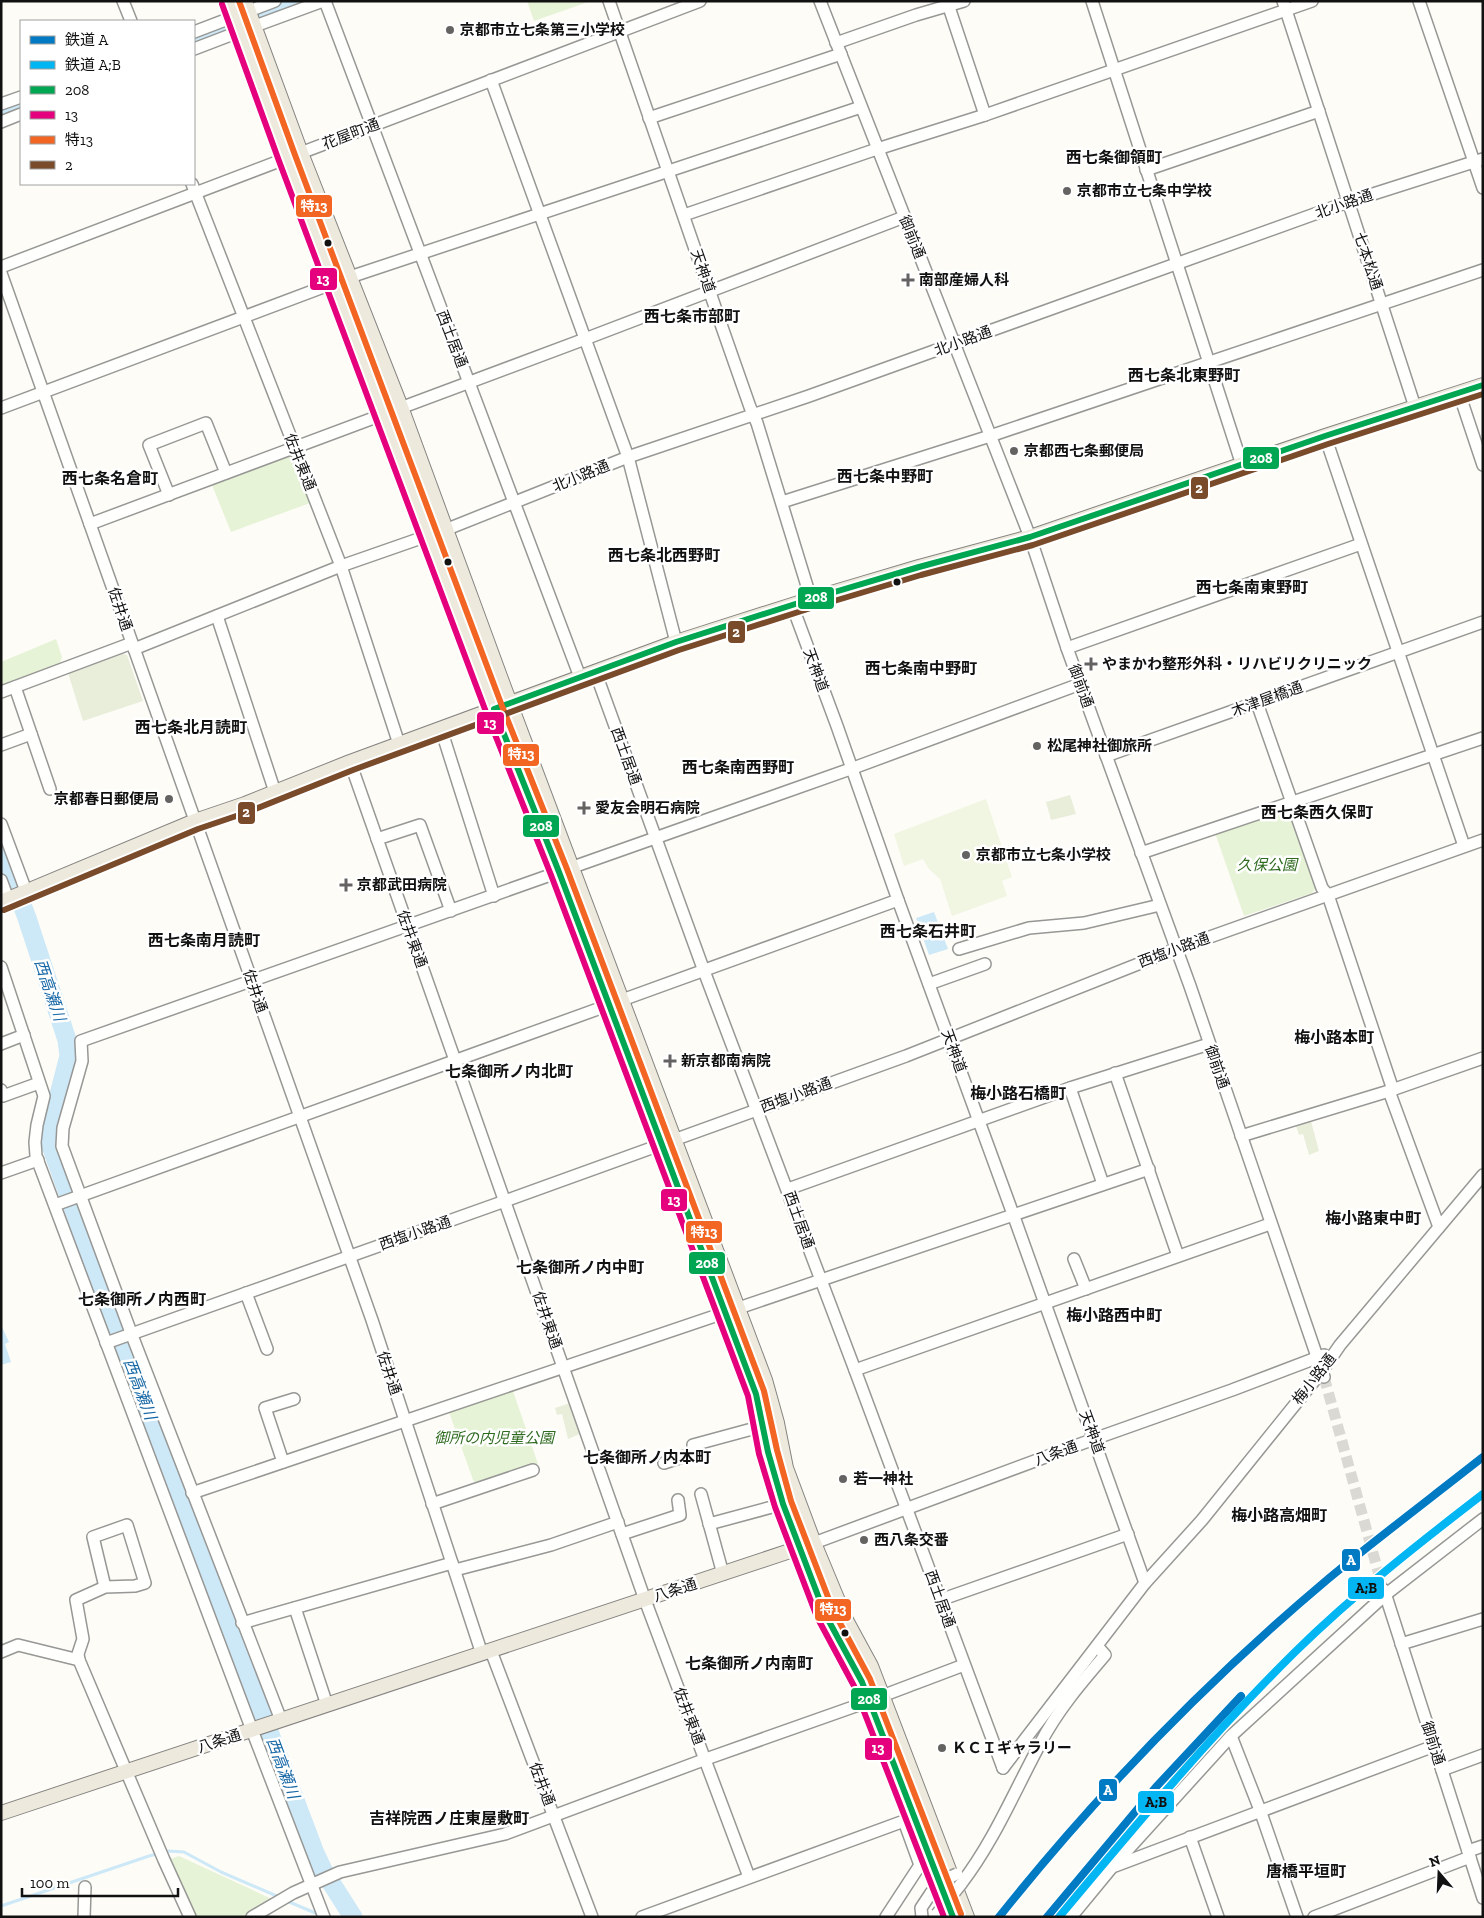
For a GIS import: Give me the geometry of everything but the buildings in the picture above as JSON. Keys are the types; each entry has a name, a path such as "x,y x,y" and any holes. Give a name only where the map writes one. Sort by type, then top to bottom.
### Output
{"main road":[{"path":"230,1 243,9 255,26 301,153 401,407 510,703 609,1005 756,1394 768,1452 783,1504 807,1545 870,1666 876,1698 953,1917"},
{"path":"243,9 241,31 494,709 622,1000 765,1380 807,1545"},
{"path":"7,899 195,821 676,642 811,598 1030,537 1325,436 1483,385"},
{"name":"八条通","path":"1,1813 807,1545"},
{"path":"876,1698 967,1917"}],"street":[{"path":"123,1 131,20"},
{"path":"195,32 243,9 274,1"},
{"path":"255,26 324,1"},
{"name":"西土居通","path":"324,1 580,677"},
{"name":"天神道","path":"609,1 754,415 811,598"},
{"name":"御前通","path":"820,1 1030,537 1067,648 1176,949 1323,1374"},
{"path":"649,118 839,49 916,15 948,4 964,1"},
{"path":"1092,1 1242,465"},
{"path":"684,216 1114,71 1284,6 1312,1"},
{"path":"1418,1 1478,161 1483,188"},
{"name":"花屋町通","path":"1,266 194,189 301,153 620,32 693,2"},
{"path":"948,4 985,116"},
{"name":"七本松通","path":"1284,6 1415,407"},
{"path":"195,49 241,31"},
{"path":"491,80 538,214 628,457 676,642"},
{"path":"1,104 20,97"},
{"path":"1,408 350,277 861,106"},
{"path":"1146,170 1319,111"},
{"path":"1,122 20,114"},
{"name":"北小路通","path":"445,530 628,457 754,415 1348,202 1478,161"},
{"name":"佐井東通","path":"194,189 341,566 399,744"},
{"path":"90,524 710,292 904,217"},
{"path":"782,502 990,436 1483,270"},
{"name":"佐井通","path":"1,273 300,1118 405,1420 453,1567 554,1816 592,1917"},
{"path":"1459,393 1483,465"},
{"path":"169,494 149,445 206,422 226,473"},
{"path":"1325,436 1464,846"},
{"path":"1,692 216,616 341,566 430,534"},
{"path":"1067,648 1361,544"},
{"name":"天神道","path":"792,605 1146,1583"},
{"path":"216,616 275,792"},
{"name":"木津屋橋通","path":"1106,756 1483,622"},
{"name":"西土居通","path":"595,671 704,970 788,1189 1003,1768"},
{"path":"281,1720 192,1493 62,1146 62,1128 82,1062 81,1041 494,896 1080,684"},
{"path":"15,687 50,789"},
{"path":"1257,703 1322,888 1328,895 1391,1090 1439,1227"},
{"path":"441,729 494,896"},
{"path":"1,745 31,734"},
{"path":"1141,853 1483,738"},
{"name":"佐井東通","path":"350,762 645,1600 750,1877"},
{"path":"1,824 26,891"},
{"path":"377,839 420,826 451,911"},
{"name":"西塩小路通","path":"106,1343 675,1140 950,1039 1176,949 1483,840"},
{"path":"1,880 7,899"},
{"path":"622,1000 898,900"},
{"path":"959,950 1029,928 1084,923 1160,905"},
{"path":"929,984 985,964"},
{"path":"1,967 44,1096 36,1125 35,1142 38,1160 252,1730 314,1883 322,1912"},
{"path":"55,1205 609,1005"},
{"path":"1,1044 24,1036"},
{"path":"788,1189 1070,1088 1209,1044"},
{"path":"1241,1136 1391,1090 1483,1058"},
{"path":"1115,1073 1178,1256"},
{"path":"1,1090 4,1096 40,1083"},
{"path":"1070,1088 1103,1184"},
{"path":"1,1173 38,1160"},
{"path":"192,1493 1149,1169"},
{"name":"梅小路通","path":"1003,1768 1146,1583 1202,1520 1323,1374 1340,1345 1483,1175"},
{"path":"855,1370 1270,1224"},
{"path":"1074,1259 1086,1289"},
{"path":"246,1293 267,1349"},
{"name":"八条通","path":"807,1545 1318,1358 1340,1345"},
{"path":"283,1462 265,1408 294,1399"},
{"path":"664,1463 694,1453 693,1445 763,1426"},
{"path":"432,1504 533,1470"},
{"path":"701,1494 723,1574"},
{"path":"242,1623 453,1567 680,1515 678,1500"},
{"path":"709,1524 783,1504"},
{"path":"1071,1917 1113,1866 1231,1736 1384,1592 1483,1519"},
{"path":"105,1587 93,1537 127,1525 145,1583 135,1586 105,1587 76,1600 83,1639 78,1654 190,1917"},
{"path":"940,1600 1128,1534"},
{"name":"御前通","path":"1384,1592 1483,1898"},
{"path":"295,1608 327,1705"},
{"path":"1401,1644 1483,1619"},
{"path":"1,1652 18,1645 79,1660"},
{"path":"936,1915 959,1879 973,1868 996,1830 1040,1742 1066,1702 1104,1654 1097,1646"},
{"path":"252,1917 314,1883 337,1874 505,1834 964,1665"},
{"path":"1231,1736 1260,1810 1297,1917"},
{"path":"1113,1866 1434,1746"},
{"path":"1442,1770 1483,1755"},
{"path":"642,1917 904,1821 920,1865 886,1917"},
{"path":"1190,1837 1218,1917"},
{"path":"1314,1917 1469,1854 1483,1846"},
{"path":"922,1917 921,1908 941,1881 959,1879"},
{"path":"84,1917 85,1887"}],"green space":[{"path":"527,1 591,1 534,21"},
{"path":"289,455 294,457 310,503 231,532 212,485"},
{"path":"56,639 62,657 59,666 1,687 1,662"},
{"path":"121,653 127,655 143,701 83,721 68,673"},
{"path":"1070,795 1076,814 1051,820 1046,802"},
{"path":"986,799 1012,877 1002,881 1007,896 952,916 940,879 929,869 923,859 904,866 894,834"},
{"name":"久保公園","path":"1284,811 1290,813 1316,888 1312,893 1244,916 1215,833"},
{"path":"1311,1121 1319,1151 1309,1155 1303,1134 1299,1135 1296,1126"},
{"name":"御所の内児童公園","path":"513,1391 538,1464 478,1485 473,1480 449,1412"},
{"path":"570,1403 582,1433 568,1439 562,1414 557,1415 555,1408"},
{"path":"179,1856 272,1899 242,1917 194,1917 170,1859"}],"water":[{"path":"934,912 948,949 929,955 916,918"},
{"path":"1,1325 9,1342 5,1344 11,1362 1,1365"},
{"path":"331,1881 354,1917 351,1917 328,1882"}],"waterway":[{"name":"西高瀬川","path":"267,14 301,1"},
{"name":"西高瀬川","path":"195,42 224,31"},
{"name":"西高瀬川","path":"1,115 20,107"},
{"name":"西高瀬川","path":"1,849 27,918 67,1040 69,1056 55,1110 50,1143 112,1317 315,1853 323,1870 353,1917"},
{"path":"1,1906 169,1851 184,1852 221,1872 279,1897"},
{"path":"287,1901 320,1915"}],"tunnel":[{"path":"1324,1377 1383,1589"}],"rail line":[{"name":"A","path":"999,1917 1075,1826 1155,1740 1240,1657 1328,1579 1483,1457"},
{"name":"A;B","path":"1059,1917 1203,1748 1295,1652 1363,1590 1483,1494"},
{"name":"A","path":"1047,1917 1156,1787 1241,1696"}],"transit line":[{"name":"特13","path":"239,1 502,706 567,869 764,1391 791,1501 833,1610 870,1679 961,1914"},
{"name":"13","path":"222,4 486,712 551,875 748,1396 759,1454 775,1507 817,1617 854,1686 944,1917"},
{"name":"208","path":"953,1917 862,1682 825,1614 783,1504 768,1452 756,1394 559,872 494,709 676,642 811,599 1030,537 1325,436 1483,385"},
{"name":"2","path":"4,910 198,829 248,812 353,770 679,650 921,575 1033,545 1328,444 1483,394"}],"place":[{"name":"京都市立七条第三小学校","path":"450,30"},
{"name":"京都市立七条中学校","path":"1067,191"},
{"name":"南部産婦人科","path":"908,280"},
{"name":"京都西七条郵便局","path":"1014,451"},
{"name":"やまかわ整形外科・リハビリクリニック","path":"1091,664"},
{"name":"松尾神社御旅所","path":"1037,746"},
{"name":"京都春日郵便局","path":"169,799"},
{"name":"愛友会明石病院","path":"584,808"},
{"name":"京都市立七条小学校","path":"966,855"},
{"name":"京都武田病院","path":"346,885"},
{"name":"新京都南病院","path":"670,1061"},
{"name":"若一神社","path":"843,1479"},
{"name":"西八条交番","path":"864,1540"},
{"name":"ＫＣＩギャラリー","path":"942,1748"}],"district":[{"name":"西七条御領町","path":"1114,157"},
{"name":"西七条市部町","path":"692,316"},
{"name":"西七条北東野町","path":"1184,375"},
{"name":"西七条中野町","path":"885,476"},
{"name":"西七条名倉町","path":"110,478"},
{"name":"西七条北西野町","path":"664,555"},
{"name":"西七条南東野町","path":"1252,587"},
{"name":"西七条南中野町","path":"921,668"},
{"name":"西七条北月読町","path":"191,727"},
{"name":"西七条南西野町","path":"738,767"},
{"name":"西七条西久保町","path":"1317,812"},
{"name":"西七条石井町","path":"928,931"},
{"name":"西七条南月読町","path":"204,940"},
{"name":"梅小路本町","path":"1334,1037"},
{"name":"七条御所ノ内北町","path":"509,1071"},
{"name":"梅小路石橋町","path":"1018,1093"},
{"name":"梅小路東中町","path":"1373,1218"},
{"name":"七条御所ノ内中町","path":"580,1267"},
{"name":"七条御所ノ内西町","path":"142,1299"},
{"name":"梅小路西中町","path":"1114,1315"},
{"name":"七条御所ノ内本町","path":"647,1457"},
{"name":"梅小路高畑町","path":"1279,1515"},
{"name":"七条御所ノ内南町","path":"749,1663"},
{"name":"吉祥院西ノ庄東屋敷町","path":"449,1818"},
{"name":"唐橋平垣町","path":"1306,1871"}]}
